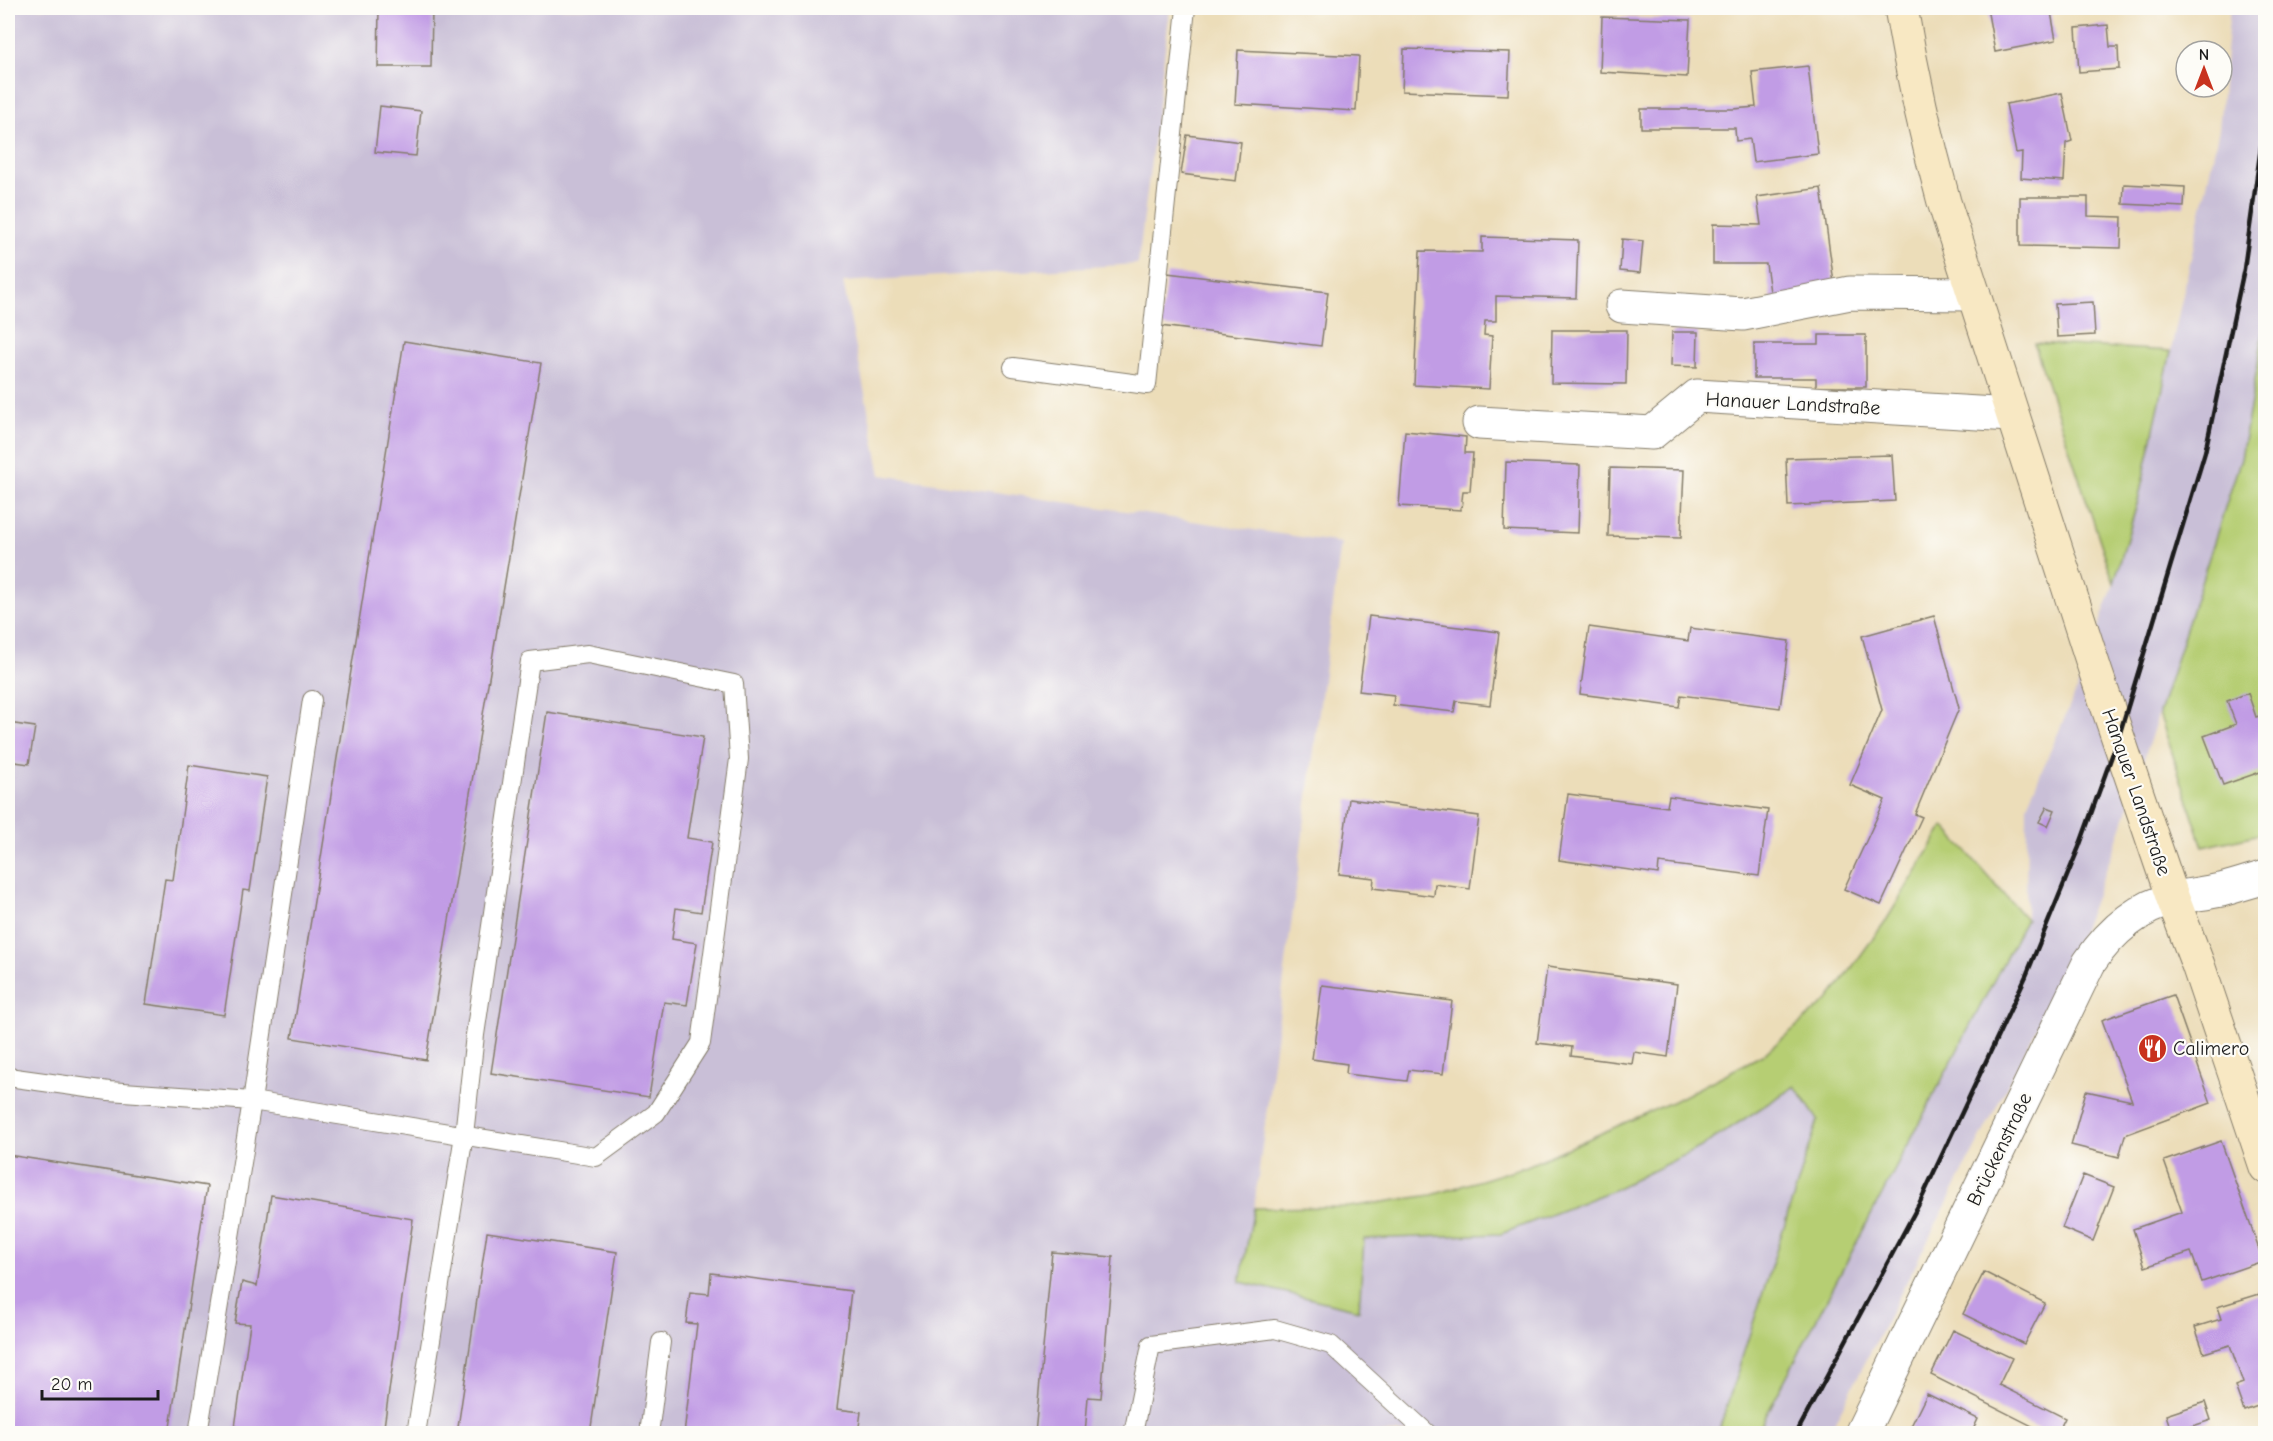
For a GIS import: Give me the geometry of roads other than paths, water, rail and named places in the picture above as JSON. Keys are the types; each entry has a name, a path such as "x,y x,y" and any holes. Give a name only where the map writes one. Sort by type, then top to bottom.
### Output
{"street":[{"name":"Hanauer Landstraße","path":"1901,8 1925,134 1944,202 2011,415 2265,1167"},
{"path":"1622,306 1743,314 1850,293 1974,294"},
{"name":"Hanauer Landstraße","path":"1479,423 1652,433 1697,396 2011,415"},
{"name":"Brückenstraße","path":"1862,1434 2089,963 2100,946 2121,926 2149,907 2265,877"}],"lane":[{"path":"1013,368 1147,385 1186,8"},
{"path":"8,1077 109,1091 252,1101 464,1135 596,1157 656,1113 701,1043 739,759 734,684 588,654 530,661 475,1035 464,1135 416,1434"},
{"path":"198,1434 252,1101 312,700"},
{"path":"1133,1434 1151,1345 1275,1329 1330,1345 1428,1434"},
{"path":"649,1434 661,1342"}],"railway":[{"path":"1796,1434 1919,1204 2026,976 2079,847 2118,739 2205,452 2244,269 2266,111"}],"place":[{"name":"Calimero","path":"2152,1048"}]}
